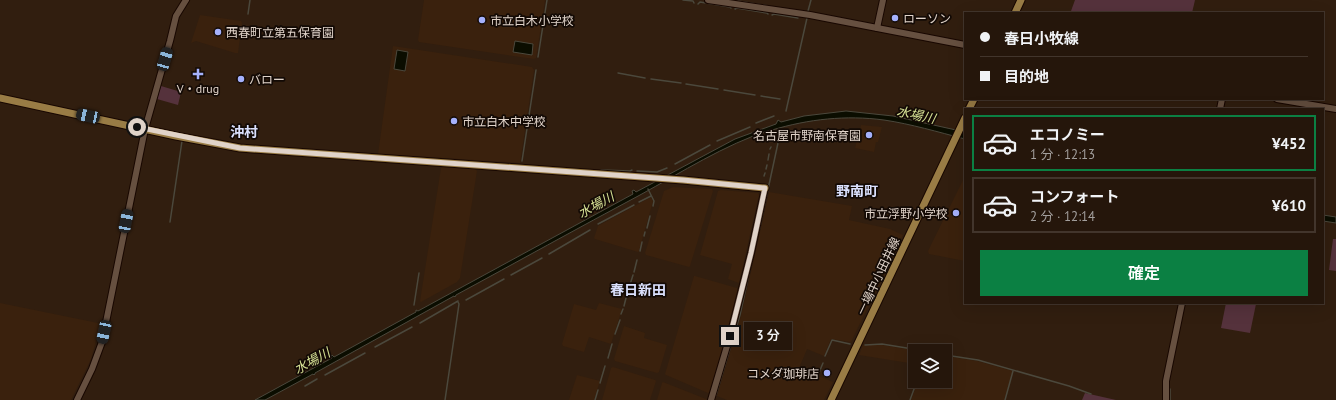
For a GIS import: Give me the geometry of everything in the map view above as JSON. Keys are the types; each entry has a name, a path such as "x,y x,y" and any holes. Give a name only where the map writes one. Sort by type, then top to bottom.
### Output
{"main road":[{"path":"1015,12 1021,0"},
{"path":"0,98 240,148 653,178 765,188"},
{"name":"一場中小田井線","path":"831,400 964,120"}],"street":[{"path":"77,400 92,369 102,342 145,129 176,16 186,0"},
{"path":"708,0 810,15 964,44"},
{"path":"877,28 883,0"},
{"path":"1283,100 1336,109"},
{"path":"711,400 730,336 751,253 765,188"},
{"path":"1166,400 1166,381 1182,304"}],"shaded area":[{"name":"市立白木小学校","path":"424,0 545,0 536,58 534,59 419,42 418,40"},
{"path":"1075,0 1195,0 1192,12 1071,11"},
{"name":"西春町立第五保育園","path":"200,15 241,21 238,53 196,41 191,43"},
{"path":"515,41 533,44 532,55 513,52"},
{"name":"市立白木中学校","path":"393,46 532,67 534,70 520,163 378,154"},
{"path":"397,50 408,52 405,71 394,69"},
{"path":"161,86 181,92 178,105 157,99"},
{"path":"846,111 893,116 964,132 964,139 924,128 884,120 856,118 828,119 800,123 772,130 773,133 771,133 770,130 753,136 720,151 456,295 455,297 454,296 315,373 314,375 313,374 265,400 255,400 332,358 332,355 334,357 416,312 416,310 418,311 633,194 632,191 634,190 636,192 735,139 776,124 778,120 781,122 804,116"},
{"name":"名古屋市野南保育園","path":"861,125 882,127 874,152 855,148"},
{"path":"441,168 475,169 477,171 460,278 457,282 421,302"},
{"name":"市立浮野小学校","path":"964,178 964,261 929,254 928,251"},
{"path":"673,187 712,189 713,191 689,267 646,255 645,253 664,191"},
{"path":"718,191 758,193 759,195 739,283 728,279 732,264 700,255"},
{"path":"769,192 852,206 849,220 890,229 903,235 851,342 831,339 824,356 807,349 799,368 833,382 824,400 727,400 717,396 741,316"},
{"path":"651,197 653,201 638,252 594,238 598,226"},
{"path":"1324,215 1336,217 1336,223 1324,221"},
{"path":"1333,239 1336,239 1336,271 1329,270"},
{"path":"694,276 737,288 738,290 735,301 737,302 736,309 710,392 708,393 665,374"},
{"path":"0,303 98,323 100,326 91,359 71,400 0,400"},
{"path":"599,303 622,309 611,344 589,337 584,352 563,346 562,344 574,304 596,310"},
{"path":"1226,304 1256,304 1250,333 1221,328"},
{"path":"624,326 645,333 644,338 667,345 659,372 657,373 615,361 614,359"},
{"path":"863,345 882,345 908,349 908,363 859,355"},
{"path":"952,357 977,361 1013,371 1004,400 911,400 915,388 952,388"},
{"path":"613,367 655,380 656,381 650,400 602,400 611,368"},
{"path":"577,375 600,381 594,400 569,400"},
{"path":"663,382 706,399 707,400 657,400"},
{"path":"1085,393 1116,400 1082,400"}],"waterway":[{"path":"248,14 250,0"},
{"path":"538,57 547,0"},
{"path":"683,0 693,1 694,3"},
{"path":"808,11 811,0"},
{"path":"738,1 769,6"},
{"path":"698,4 700,2 731,8"},
{"path":"735,9 737,8 768,14"},
{"path":"772,15 774,14 798,18"},
{"path":"786,111 807,18"},
{"path":"522,161 536,70"},
{"path":"618,73 645,78"},
{"path":"651,79 681,83"},
{"path":"686,84 718,89"},
{"path":"724,90 755,95"},
{"path":"761,96 780,99"},
{"path":"756,123 774,116"},
{"path":"717,141 750,127"},
{"path":"170,222 182,141"},
{"path":"759,231 778,143"},
{"path":"675,164 710,145"},
{"path":"768,160 769,154"},
{"path":"766,169 767,165"},
{"path":"637,171 657,172 667,168"},
{"path":"601,170 632,170"},
{"path":"648,189 654,201 653,206"},
{"path":"639,202 651,196"},
{"path":"598,224 634,205"},
{"path":"647,228 650,216"},
{"path":"549,254 590,230"},
{"path":"644,236 645,232"},
{"path":"640,251 642,242"},
{"path":"511,275 542,258"},
{"path":"634,272 637,260"},
{"path":"716,395 740,315 752,260"},
{"path":"414,305 419,273"},
{"path":"628,291 633,275"},
{"path":"466,300 504,279"},
{"path":"624,306 627,294"},
{"path":"420,323 458,301"},
{"path":"445,400 459,304 458,302"},
{"path":"621,314 623,309"},
{"path":"615,334 620,320"},
{"path":"375,347 412,327"},
{"path":"825,356 832,340 850,344"},
{"path":"608,358 612,344"},
{"path":"865,345 882,344 908,348"},
{"path":"325,375 365,353"},
{"path":"952,356 978,360 1069,386 1091,394"},
{"path":"818,375 823,363"},
{"path":"600,383 605,366"},
{"path":"1005,400 1013,371"},
{"path":"305,386 317,379"},
{"path":"910,400 914,388"},
{"path":"1170,389 1170,400"},
{"path":"595,400 598,390"}],"place":[{"name":"ローソン","path":"895,18"},
{"name":"市立白木小学校","path":"482,20"},
{"name":"西春町立第五保育園","path":"218,32"},
{"name":"V・drug","path":"198,74"},
{"name":"バロー","path":"241,79"},
{"name":"市立白木中学校","path":"454,121"},
{"name":"名古屋市野南保育園","path":"869,135"},
{"name":"市立浮野小学校","path":"956,213"},
{"name":"コメダ珈琲店","path":"827,373"}],"district":[{"name":"沖村","path":"244,132"},
{"name":"野南町","path":"857,191"},
{"name":"春日新田","path":"638,290"}],"route":[{"path":"137,127 240,148 683,180 765,188 751,253 730,336"}],"water label":[{"name":"水場川","path":"916,115"},
{"name":"水場川","path":"596,205"},
{"name":"水場川","path":"312,361"}]}
